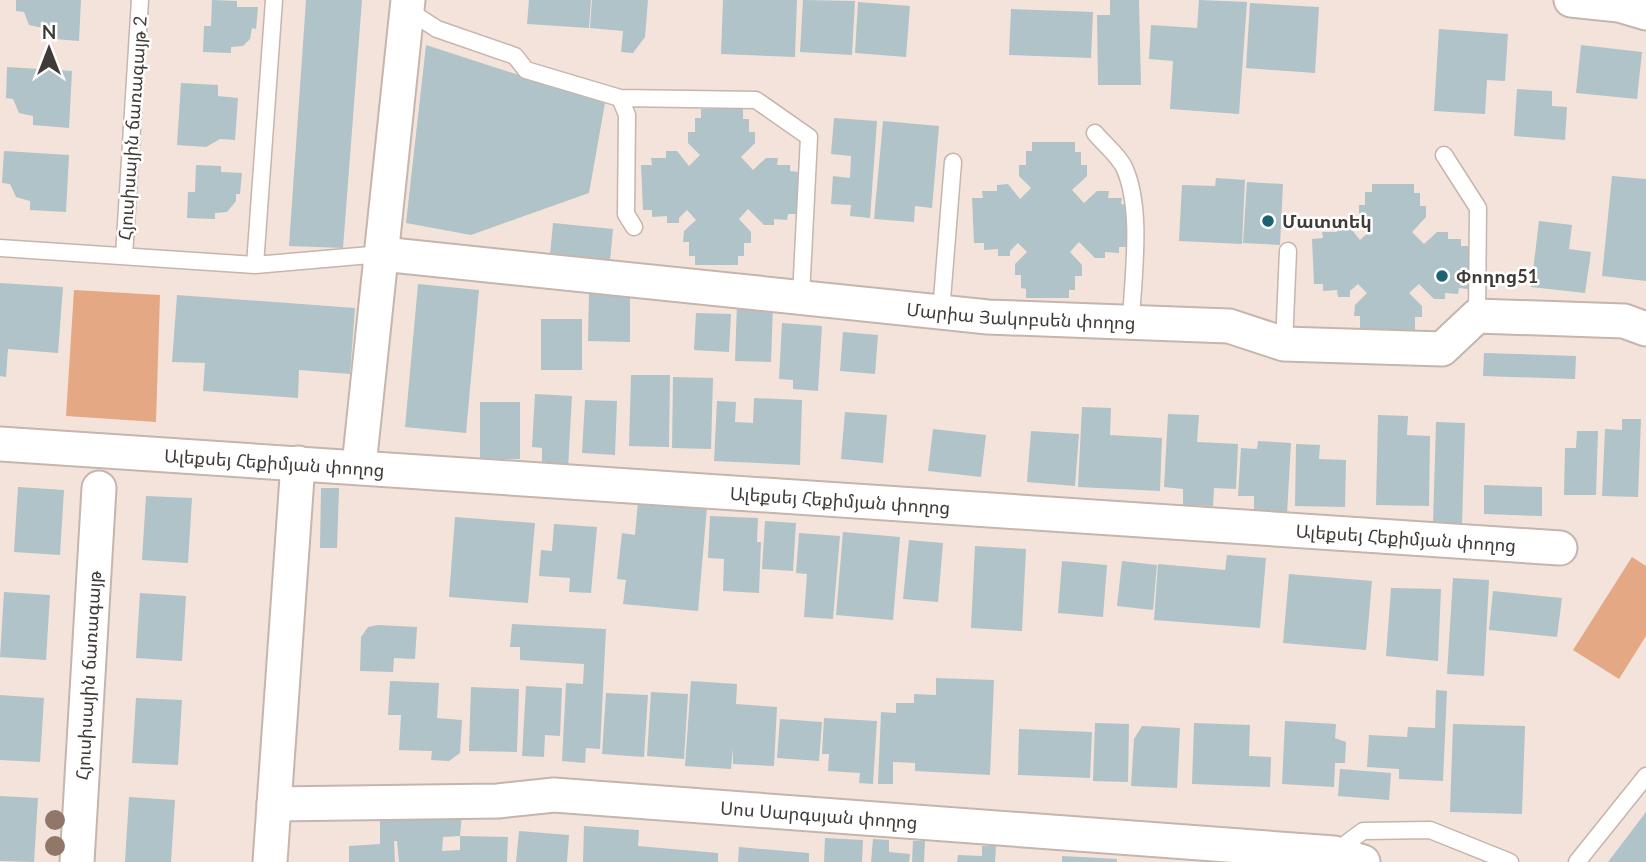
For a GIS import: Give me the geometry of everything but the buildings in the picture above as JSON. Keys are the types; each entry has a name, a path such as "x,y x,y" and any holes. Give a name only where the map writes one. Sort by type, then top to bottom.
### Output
{"street":[{"path":"1571,0 1588,0 1646,13"},
{"path":"359,466 407,5"},
{"name":"Մարիա Յակոբսեն փողոց","path":"382,254 988,317 1130,320 1229,326 1284,345 1442,349 1477,316"},
{"path":"1477,316 1624,321 1646,329"},
{"name":"Ալեքսեյ Հեքիմյան փողոց","path":"0,444 1560,548"},
{"path":"270,862 298,463"},
{"name":"Հյուսիսային ճառագայթ","path":"77,862 99,488"},
{"name":"Սոս Սարգսյան փողոց","path":"274,804 499,801 554,795 1341,859"}],"lane":[{"name":"Հյուսիսային ճառագայթ 2","path":"124,257 140,0"},
{"path":"255,265 274,0"},
{"path":"407,5 437,29 514,56 526,70 620,98 756,100 809,137 800,296"},
{"path":"620,98 627,115 626,214 634,227"},
{"path":"1095,134 1123,165 1132,193 1134,253 1130,320"},
{"path":"1444,155 1478,208 1477,316"},
{"path":"941,312 953,162"},
{"path":"0,248 255,265 382,254"},
{"path":"1284,345 1288,251"},
{"path":"1577,862 1646,776"},
{"path":"1341,859 1363,831 1430,830 1510,862"}],"shaded area":[{"path":"74,290 160,295 156,422 66,416"},
{"path":"1632,557 1646,566 1646,636 1619,679 1573,650"}],"place":[{"name":"Մատտեկ","path":"1268,221"},
{"name":"Փողոց51","path":"1442,276"}]}
